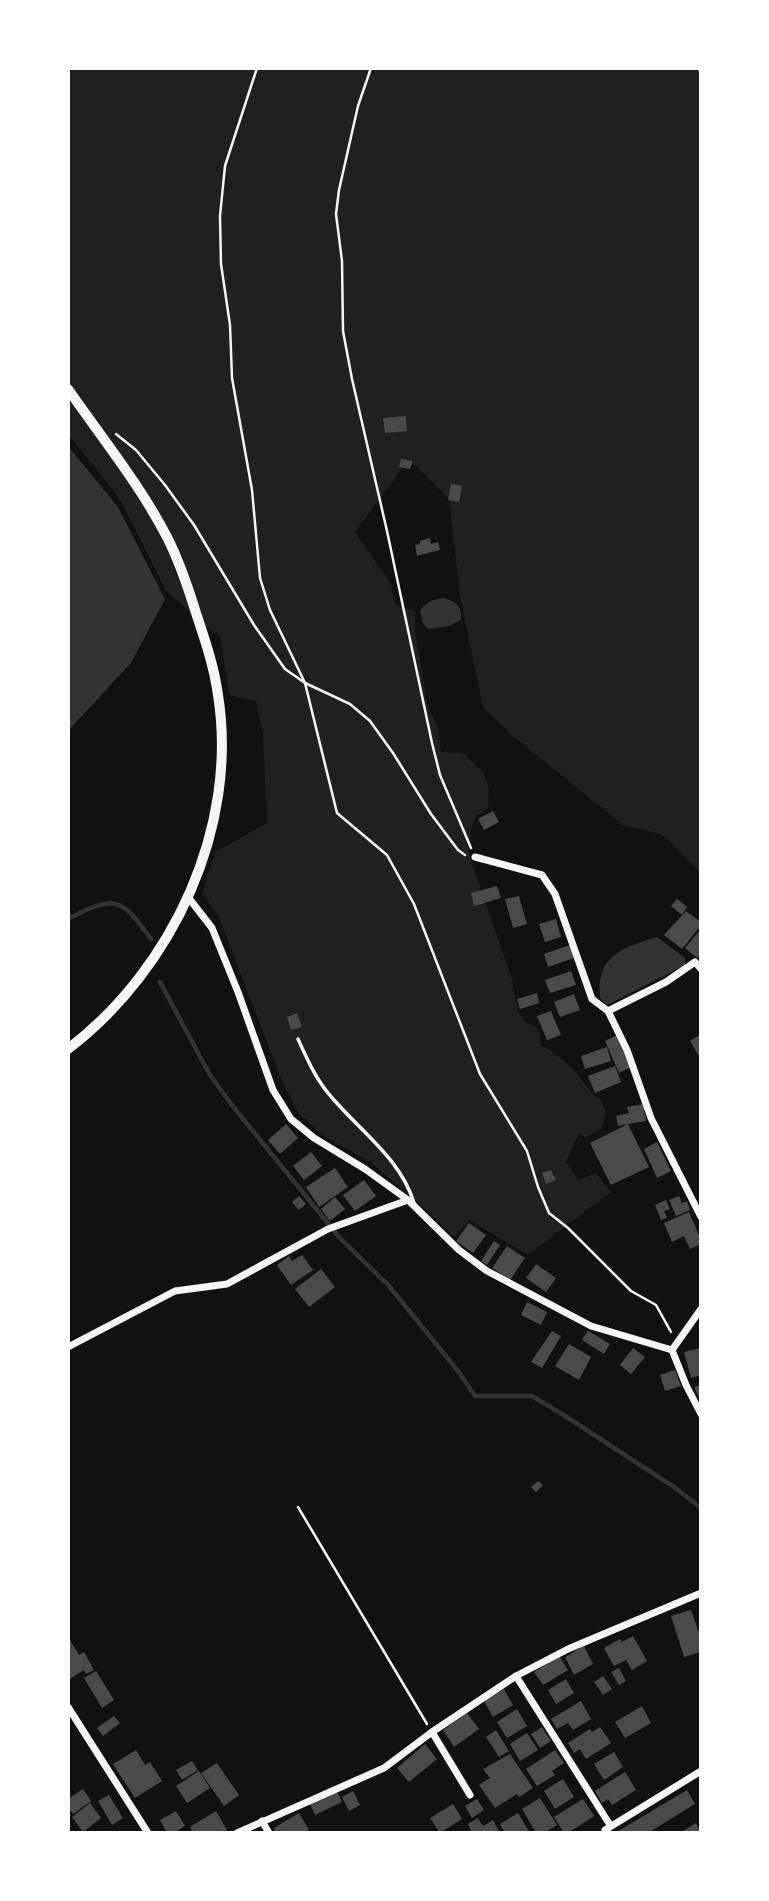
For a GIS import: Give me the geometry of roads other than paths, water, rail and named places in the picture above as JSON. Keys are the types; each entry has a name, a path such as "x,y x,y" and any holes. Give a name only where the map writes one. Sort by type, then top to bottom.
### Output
{"street":[{"path":"68,389 145,500 168,538 184,572 212,663 219,696 221,733 215,812 205,853 188,897 143,974 117,1005 68,1049"},
{"path":"475,857 542,875 555,894 592,999 608,1011 627,1050 651,1118 701,1217"},
{"path":"188,897 212,928 274,1090 291,1119 314,1138 365,1169 408,1200 459,1250 487,1271 591,1326 672,1350"},
{"path":"608,1011 666,982 695,962 701,970"},
{"path":"68,1348 174,1291 227,1284 331,1228 408,1200"},
{"path":"672,1350 701,1308"},
{"path":"672,1350 701,1413"},
{"path":"237,1833 384,1768 516,1676 568,1649 701,1593"},
{"path":"516,1676 605,1830 701,1771"},
{"path":"68,1706 148,1833"},
{"path":"432,1732 470,1795"},
{"path":"262,1821 270,1833"}],"lane":[{"path":"298,1039 317,1079 332,1099 396,1166 410,1188 416,1208"}],"waterway":[{"path":"68,919 96,906 116,904 132,914 151,939"},
{"path":"160,982 210,1075 231,1104 339,1237 389,1286 475,1396 532,1396 674,1487 701,1508"}]}
